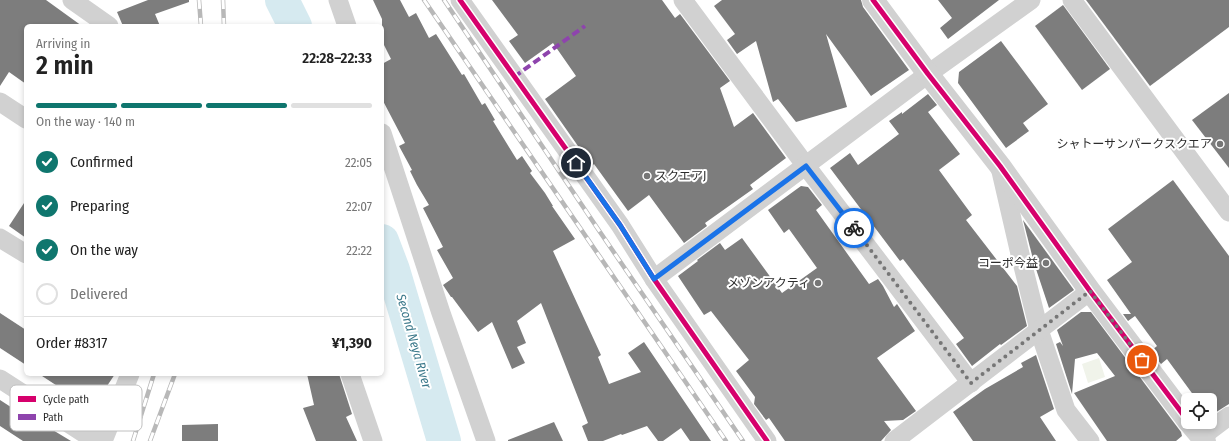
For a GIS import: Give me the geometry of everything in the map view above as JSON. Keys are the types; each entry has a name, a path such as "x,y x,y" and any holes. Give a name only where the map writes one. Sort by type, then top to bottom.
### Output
{"street":[{"path":"72,0 106,24"},
{"path":"338,0 346,24"},
{"path":"460,0 620,225 654,279 767,441"},
{"path":"683,0 806,166 971,383"},
{"path":"873,0 928,74 1000,166 1090,291 1196,430 1229,416"},
{"path":"654,279 928,74 1031,0"},
{"path":"1072,0 1229,212"},
{"path":"0,102 24,118"},
{"path":"384,139 441,313 486,441"},
{"path":"1000,166 1039,330 1066,410 1090,441"},
{"path":"0,238 24,253"},
{"path":"894,441 1090,291"},
{"path":"351,376 373,441"},
{"path":"0,379 10,385"},
{"path":"81,431 96,441"},
{"path":"103,441 107,431"}],"shaded area":[{"path":"1099,358 1105,377 1088,383 1082,364"}],"building":[{"path":"0,0 46,0 79,24 24,24 24,83 9,72 0,86"},
{"path":"148,0 189,0 189,2 155,14 159,24 122,24 117,12"},
{"path":"373,0 400,0 409,17 416,13 429,38 436,34 462,75 464,74 482,105 485,103 495,120 493,121 517,160 522,156 532,171 530,173 575,239 553,251 601,355 598,357 609,384 641,372 628,353 644,342 711,441 690,441 681,428 663,441 658,441 647,426 603,441 588,441 582,426 588,423 541,303 517,321 526,343 517,347 525,363 512,369 492,322 478,332 443,285 453,278 437,250 443,247 423,208 429,205 417,185 410,171 412,170 399,146 405,143 384,103 384,63 391,59 384,45 384,24 382,24 382,19"},
{"path":"492,0 662,0 675,18 680,14 730,81 720,88 734,127 753,113 786,158 750,185 753,189 705,223 707,226 684,243 649,195 628,211 594,164 592,166 545,99 576,76 553,43 525,63 509,41 518,35"},
{"path":"722,0 861,0 863,7 909,70 871,96 826,34 847,107 796,122 778,99 773,102 756,41 737,54 727,40 735,34 714,6"},
{"path":"938,0 999,0 948,39 940,28 952,18"},
{"path":"1086,0 1229,0 1229,27 1150,86"},
{"path":"1063,5 1110,69 1082,90 1035,26"},
{"path":"1001,41 1048,104 1023,123 1029,131 1006,148 958,83 959,72"},
{"name":"シャトーサンパークスクエア","path":"1229,93 1229,168 1192,120"},
{"path":"928,94 937,105 928,112 960,154 939,170 972,215 966,220 1017,286 1027,326 1001,345 1000,344 972,366 956,344 964,338 903,259 900,261 830,168 850,153 858,165 899,134 889,121 902,112 902,114"},
{"path":"1173,180 1229,256 1229,404 1217,412 1217,393 1192,393 1167,359 1161,364 1151,351 1157,346 1135,316 1128,321 1123,314 1131,314 1107,280 1132,262 1108,229"},
{"path":"801,186 808,187 822,205 816,210 869,284 878,279 894,307 897,304 915,331 877,358 916,411 903,420 884,421 891,430 881,441 785,441 769,418 766,420 754,404 755,397 736,371 749,360 711,311 704,315 678,276 720,243 725,250 742,238 782,293 817,268 789,229 784,233 768,210"},
{"path":"24,203 24,237 9,226"},
{"name":"コーポ今益","path":"1023,220 1074,290 1049,308 1034,263"},
{"path":"1081,312 1091,312 1181,432 1182,436 1176,441 1107,441 1074,393 1115,376 1097,353 1075,359 1072,394 1056,344 1060,342 1063,346 1057,330"},
{"path":"0,313 24,329 24,364 0,348"},
{"path":"1036,355 1054,409 1040,417 1056,441 973,441 953,412 985,389 1023,367 1021,363"},
{"path":"42,376 114,376 108,385 56,385"},
{"path":"307,376 340,376 352,414 346,417 357,441 316,441 303,408 314,405"},
{"path":"0,400 10,406 10,431 54,431 71,441 23,441 0,426"},
{"path":"554,422 563,441 508,441 508,440"},
{"path":"218,424 218,441 182,441 182,425"}],"waterway":[{"name":"Second Neya River","path":"282,0 294,24"},
{"name":"Second Neya River","path":"384,246 393,270 444,441"}],"railway":[{"path":"199,0 201,24"},
{"path":"223,0 224,24"},
{"path":"424,0 726,441"},
{"path":"444,0 743,441"},
{"path":"142,412 153,376"},
{"path":"150,441 174,376"},
{"path":"133,441 136,431"}],"marked path":[{"path":"514,77 585,26"}],"cycle path":[{"path":"460,0 620,225 654,279 767,441"},
{"path":"873,0 928,74 1000,166 1090,291 1181,412"}],"way so far":[{"path":"854,228 971,383 1090,291 1142,360"}],"place":[{"name":"シャトーサンパークスクエア","path":"1220,144"},
{"name":"スクエアJ","path":"647,176"},
{"name":"コーポ今益","path":"1046,263"},
{"name":"メゾンアクティ","path":"818,283"}],"route":[{"path":"576,163 620,225 654,279 806,166 854,228"}]}
